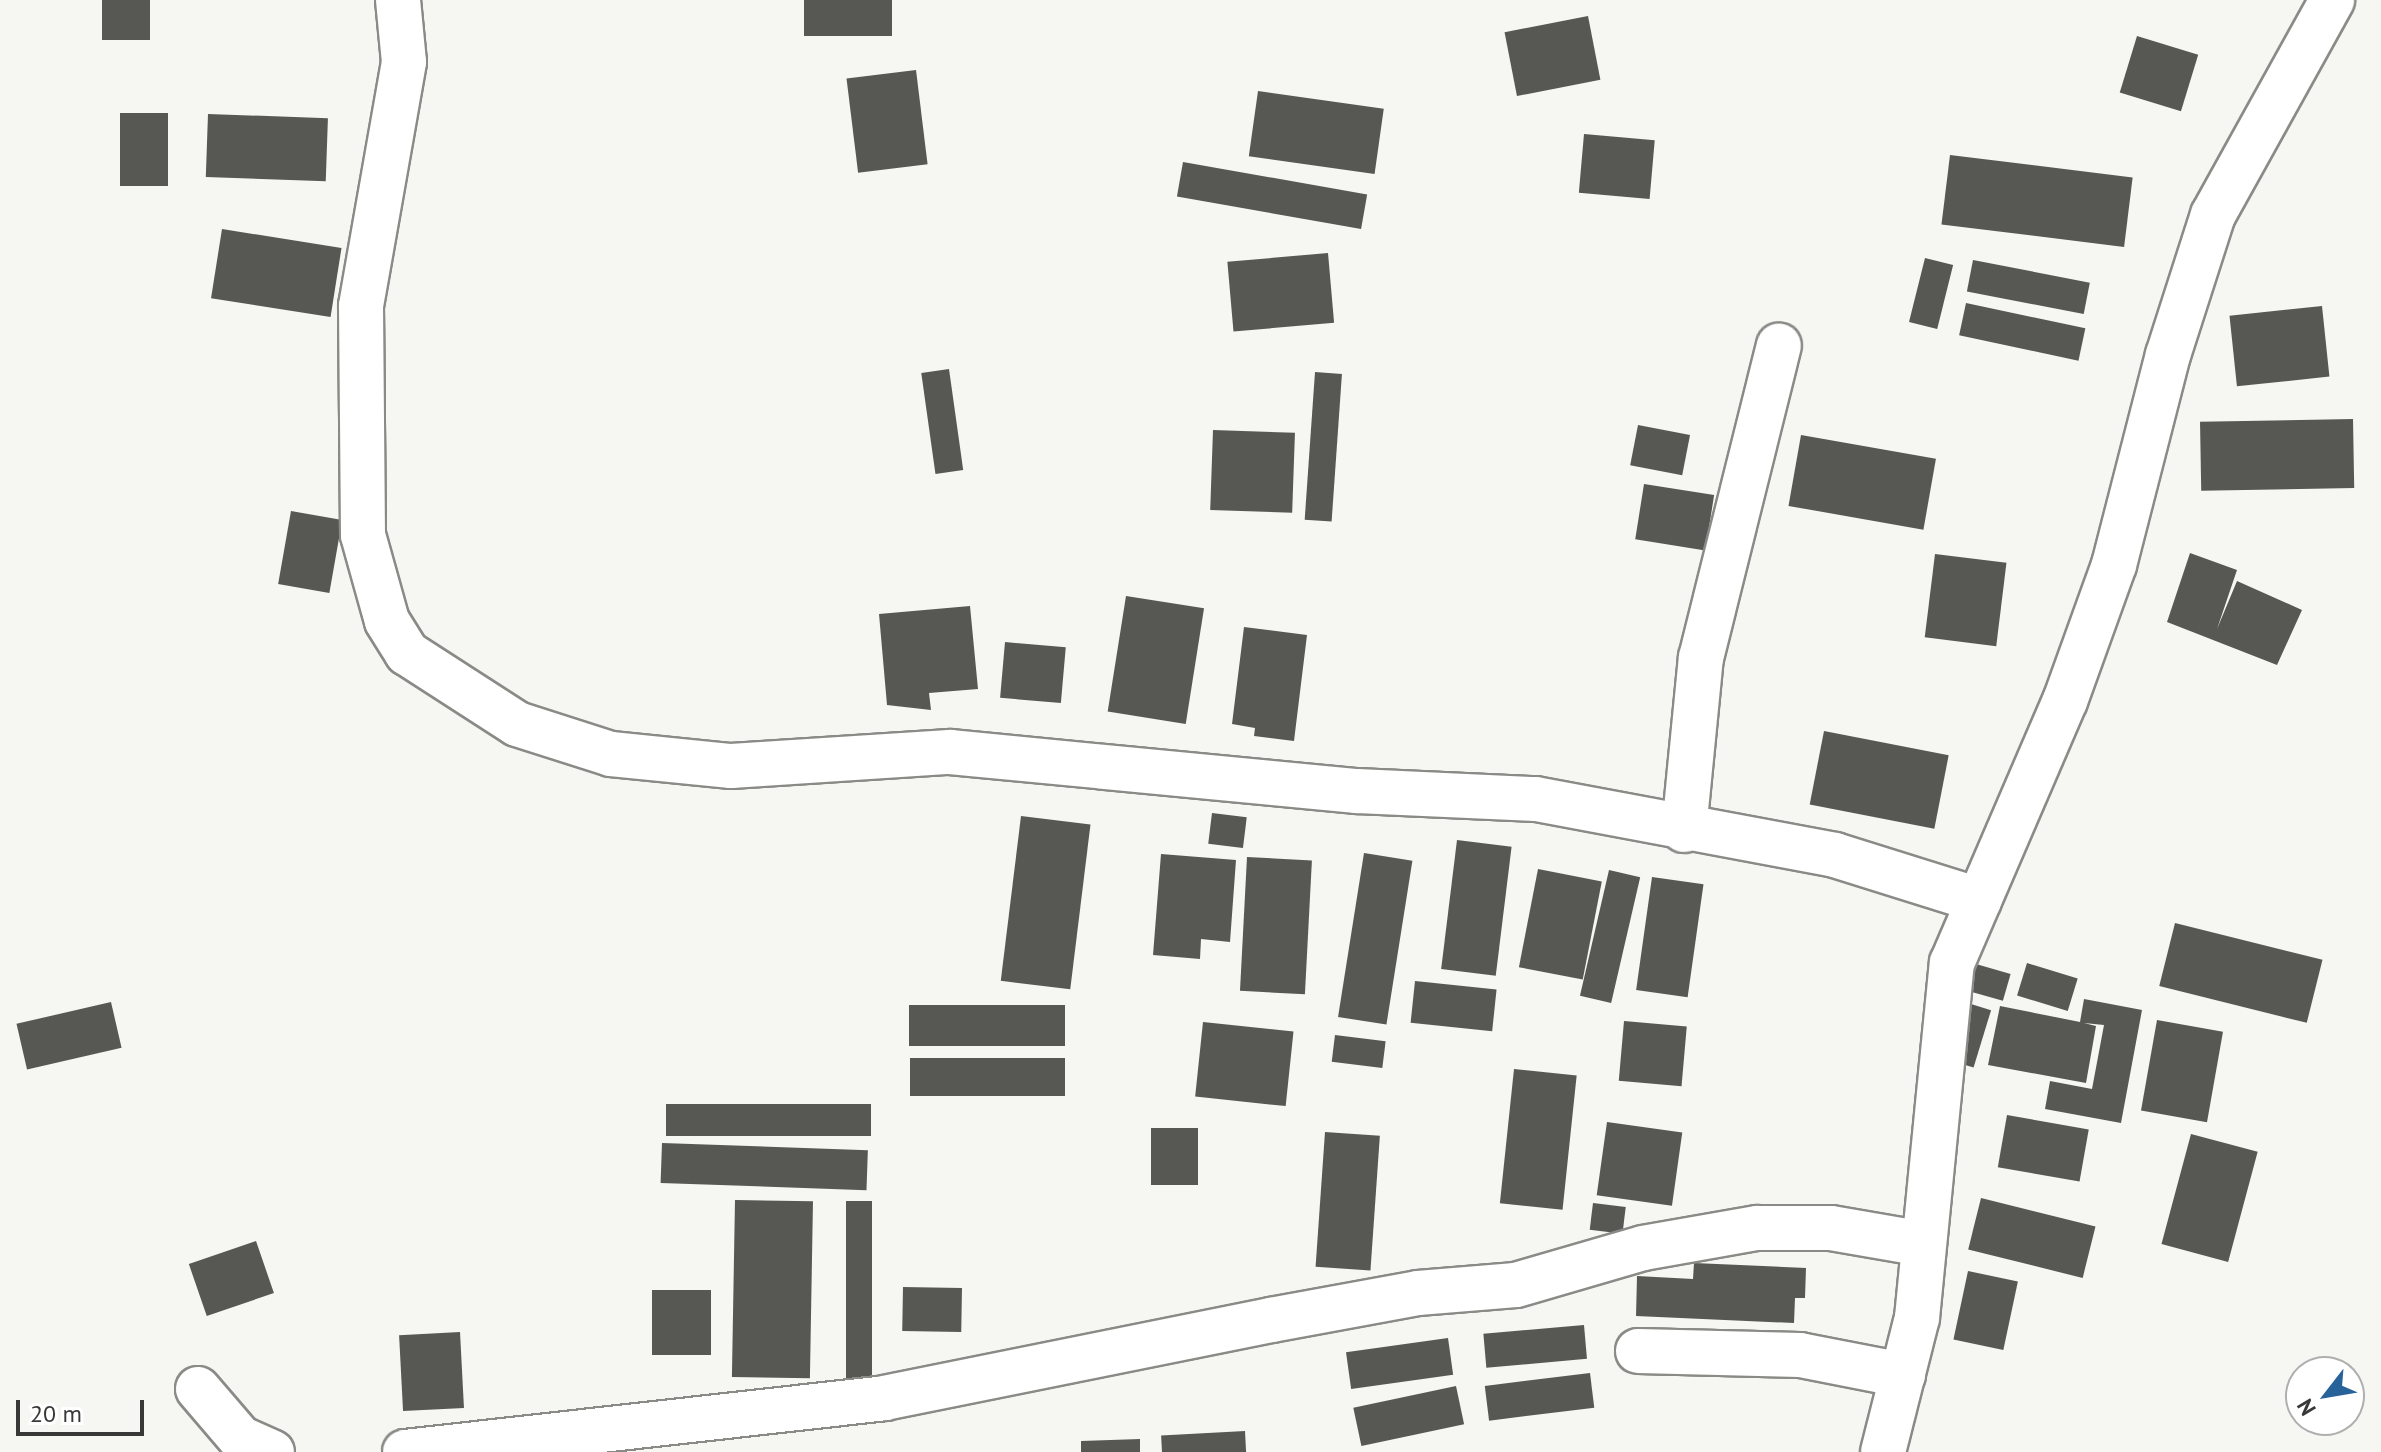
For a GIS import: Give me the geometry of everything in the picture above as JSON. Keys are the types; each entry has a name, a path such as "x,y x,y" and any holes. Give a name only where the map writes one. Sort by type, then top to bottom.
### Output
{"street":[{"path":"398,0 404,62 361,306 363,535 387,621 407,653 517,724 611,754 731,766 950,752 1357,791 1536,799 1684,830 1835,855 1979,900"},
{"path":"1883,1452 1917,1318 1952,963 2065,701 2114,565 2168,355 2213,215 2332,0"},
{"path":"1684,830 1701,658 1779,346"},
{"path":"405,1452 614,1441 884,1398 1344,1306 1516,1285 1643,1248 1757,1228 1831,1228 1924,1244"},
{"path":"1638,1351 1800,1355 1903,1375"},
{"path":"198,1389 240,1438 272,1452"}],"building":[{"path":"102,0 150,0 150,40 102,40"},
{"path":"804,0 892,0 892,36 804,36"},
{"path":"1588,16 1600,80 1517,96 1505,32"},
{"path":"2137,36 2198,55 2181,111 2120,92"},
{"path":"916,70 928,164 858,173 847,79"},
{"path":"1258,91 1384,109 1375,174 1249,156"},
{"path":"120,113 168,113 168,186 120,186"},
{"path":"208,114 328,118 326,181 206,177"},
{"path":"1584,134 1655,140 1650,199 1579,193"},
{"path":"1950,155 2133,177 2124,247 1941,224"},
{"path":"1183,162 1367,194 1361,229 1177,196"},
{"path":"222,229 342,248 331,317 211,298"},
{"path":"1328,253 1334,323 1233,332 1227,262"},
{"path":"1925,258 1953,265 1937,329 1909,322"},
{"path":"1973,260 2090,283 2084,314 1967,291"},
{"path":"1966,303 2085,328 2078,361 1959,335"},
{"path":"2322,306 2329,377 2237,386 2230,316"},
{"path":"949,369 963,470 935,474 921,373"},
{"path":"1315,372 1342,374 1332,522 1305,520"},
{"path":"2353,419 2354,488 2201,491 2200,422"},
{"path":"1638,425 1690,435 1682,475 1630,465"},
{"path":"1213,430 1295,433 1292,513 1210,510"},
{"path":"1801,435 1936,459 1923,530 1788,506"},
{"path":"1644,484 1714,495 1705,550 1635,539"},
{"path":"291,511 342,520 329,593 278,584"},
{"path":"2190,553 2237,570 2217,629 2237,581 2302,610 2277,665 2167,622"},
{"path":"1935,554 2006,563 1996,646 1925,637"},
{"path":"1126,596 1204,608 1186,724 1108,712"},
{"path":"970,606 978,689 929,693 931,710 887,705 879,614"},
{"path":"1244,627 1307,635 1294,741 1254,736 1255,728 1232,724"},
{"path":"1005,642 1066,647 1061,703 1000,698"},
{"path":"1824,731 1949,755 1934,829 1810,805"},
{"path":"1212,813 1247,817 1243,848 1208,844"},
{"path":"1021,816 1090,825 1070,989 1001,981"},
{"path":"1457,840 1512,847 1496,976 1441,969"},
{"path":"1364,853 1412,861 1386,1025 1338,1017"},
{"path":"1161,854 1236,860 1230,942 1201,939 1200,959 1153,955"},
{"path":"1247,857 1312,860 1305,994 1240,991"},
{"path":"1538,869 1602,881 1583,980 1519,967"},
{"path":"1609,870 1640,877 1611,1003 1580,996"},
{"path":"1652,877 1703,884 1688,997 1636,990"},
{"path":"2175,923 2322,960 2307,1023 2159,986"},
{"path":"2027,963 2078,978 2068,1011 2017,996"},
{"path":"1976,964 2011,974 2003,1001 1968,991"},
{"path":"1415,981 1497,990 1492,1031 1411,1023"},
{"path":"2084,999 2142,1010 2121,1123 2045,1109 2050,1081 2092,1089 2104,1025 2084,1023 2096,1026 2086,1083 1988,1065 2000,1006 2080,1022"},
{"path":"111,1002 122,1048 27,1070 16,1024"},
{"path":"1971,1004 1991,1010 1974,1068 1953,1061"},
{"path":"909,1005 1065,1005 1065,1046 909,1046"},
{"path":"2157,1020 2223,1032 2207,1122 2141,1111"},
{"path":"1624,1021 1687,1026 1682,1086 1619,1081"},
{"path":"1203,1022 1294,1032 1286,1106 1195,1097"},
{"path":"1335,1035 1386,1041 1382,1068 1332,1062"},
{"path":"910,1058 1065,1058 1065,1096 910,1096"},
{"path":"1514,1069 1577,1076 1563,1210 1500,1203"},
{"path":"666,1104 871,1104 871,1136 666,1136"},
{"path":"2007,1115 2089,1129 2080,1182 1998,1167"},
{"path":"1607,1122 1682,1133 1672,1206 1597,1195"},
{"path":"1151,1128 1198,1128 1198,1185 1151,1185"},
{"path":"1325,1132 1380,1136 1370,1271 1316,1267"},
{"path":"2191,1134 2258,1152 2228,1262 2161,1244"},
{"path":"662,1143 868,1150 866,1190 661,1183"},
{"path":"1981,1198 2095,1227 2083,1278 1968,1249"},
{"path":"735,1200 813,1201 810,1378 732,1377"},
{"path":"846,1201 872,1201 872,1386 846,1386"},
{"path":"1593,1203 1626,1207 1622,1234 1590,1230"},
{"path":"256,1241 274,1293 207,1316 189,1264"},
{"path":"1694,1263 1806,1268 1805,1298 1795,1298 1794,1323 1636,1316 1637,1276 1693,1279"},
{"path":"1968,1271 2018,1282 2003,1350 1953,1339"},
{"path":"903,1287 962,1288 961,1332 902,1331"},
{"path":"652,1290 711,1290 711,1355 652,1355"},
{"path":"1584,1325 1587,1359 1486,1368 1483,1334"},
{"path":"460,1332 464,1408 403,1411 399,1335"},
{"path":"1448,1338 1453,1375 1351,1389 1346,1352"},
{"path":"1590,1373 1594,1408 1489,1421 1485,1386"},
{"path":"1456,1386 1464,1424 1361,1446 1353,1408"},
{"path":"1245,1431 1246,1452 1162,1452 1161,1435"},
{"path":"1140,1439 1140,1452 1081,1452 1081,1441"}]}
